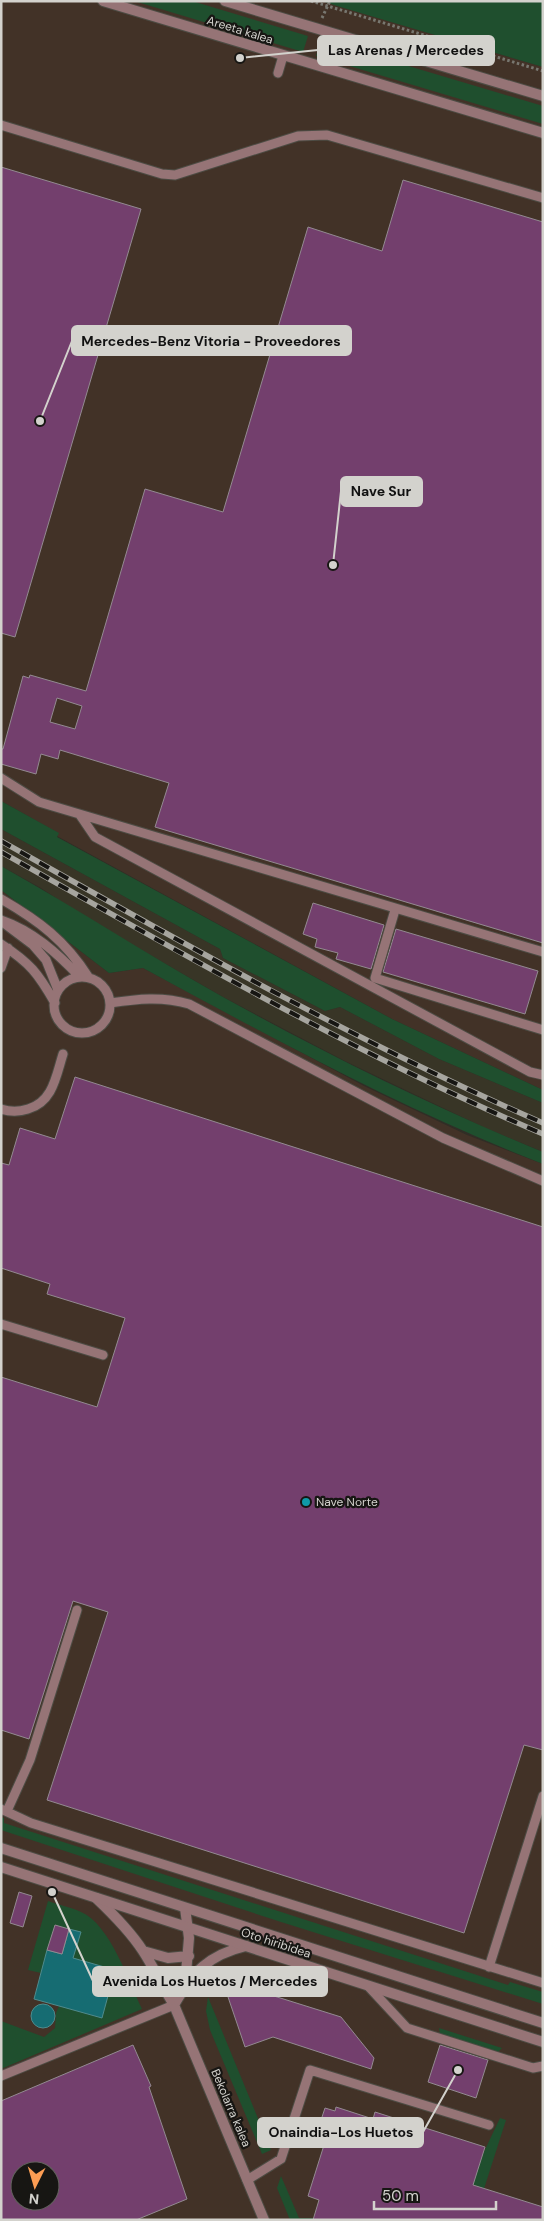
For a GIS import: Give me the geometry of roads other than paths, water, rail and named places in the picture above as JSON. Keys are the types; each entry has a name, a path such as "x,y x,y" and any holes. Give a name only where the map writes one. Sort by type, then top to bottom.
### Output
{"street":[{"name":"Areeta kalea","path":"103,1 543,133"},
{"name":"Areeta kalea","path":"226,1 543,96"},
{"name":"Oto hiribidea","path":"1,1848 543,2023"},
{"name":"Oto hiribidea","path":"1,1867 543,2042"},
{"name":"Bekolarra kalea","path":"96,1898 124,1925 143,1951 157,1979 174,2005 264,2220"},
{"path":"185,1908 189,1927 189,1956 185,1986"},
{"path":"174,2005 198,1969 224,1952 246,1946"},
{"path":"143,1951 168,1958 189,1956"}],"lane":[{"path":"278,73 283,56"},
{"path":"1,125 162,174 175,175 298,136 327,135 543,198"},
{"path":"1,778 39,802 395,910 543,952"},
{"path":"80,815 95,837 530,1072 543,1075"},
{"path":"1,899 36,919 74,955 85,977"},
{"path":"395,910 375,978 543,1030"},
{"path":"1,921 18,926 40,940 85,977 103,987 110,1003 105,1020 98,1027 80,1032 71,1030 63,1025 57,1017 54,1003 38,975 25,960 4,946 1,968"},
{"path":"1,921 33,945 46,960 58,990"},
{"path":"54,1003 58,990 64,983 85,977"},
{"path":"110,1003 138,999 169,998 189,1004 443,1138 543,1181"},
{"path":"1,1109 18,1112 41,1105 50,1095 63,1054"},
{"path":"1,1324 103,1355"},
{"path":"77,1610 30,1760 4,1810 31,1823 543,1983"},
{"path":"489,1967 543,1796"},
{"path":"368,1986 407,2028 533,2068 543,2066"},
{"path":"1,2076 174,2005"},
{"path":"248,2180 281,2158 310,2070 489,2125"}],"water":[{"path":"69,1929 81,1932 73,1958 115,1970 102,2018 34,1999 47,1950 62,1954"},
{"path":"43,2004 48,2005 54,2011 54,2021 48,2027 43,2028 38,2027 32,2021 31,2016 32,2011 38,2005"}],"railway":[{"path":"1,841 201,953 336,1025 473,1092 543,1123"},
{"path":"1,852 201,964 336,1036 473,1103 543,1134"}],"place":[{"name":"Las Arenas / Mercedes","path":"240,58"},
{"name":"Mercedes-Benz Vitoria - Proveedores","path":"40,421"},
{"name":"Nave Sur","path":"333,565"},
{"name":"Nave Norte","path":"306,1502"},
{"name":"Avenida Los Huetos / Mercedes","path":"52,1892"},
{"name":"Onaindia-Los Huetos","path":"458,2070"}]}
